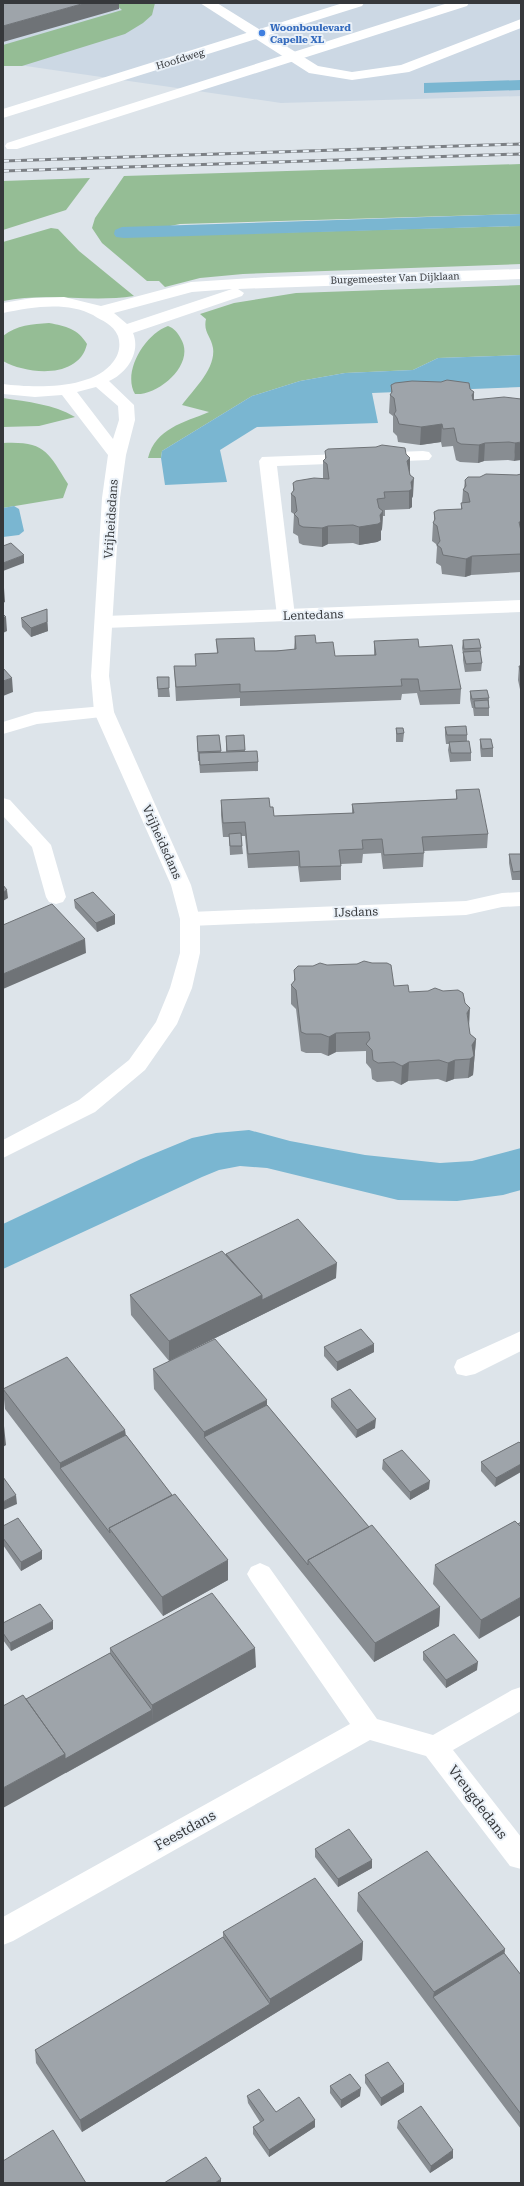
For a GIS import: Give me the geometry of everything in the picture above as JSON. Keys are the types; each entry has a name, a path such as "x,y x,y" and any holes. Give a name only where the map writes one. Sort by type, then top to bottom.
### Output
{"street":[{"path":"207,3 290,57 314,70 325,73 352,76 404,69 521,23"},
{"name":"Hoofdweg","path":"3,114 357,3"},
{"path":"12,146 462,3"},
{"name":"Burgemeester Van Dijklaan","path":"98,312 191,287 270,282 521,274"},
{"name":"Burgemeester Van Dijklaan","path":"123,331 270,282"},
{"path":"3,308 26,304 53,302 78,305 98,312 116,322 123,331 127,340 127,350 124,359 109,374 98,380 67,390 30,393 3,389"},
{"name":"Vrijheidsdans","path":"3,1150 87,1106 137,1065 166,1024 181,988 190,953 190,919 181,885 104,712 100,676 105,622 111,498 117,455 127,420 126,405 98,380"},
{"path":"67,390 117,455"},
{"path":"286,616 268,461 422,456"},
{"name":"Lentedans","path":"105,622 521,606"},
{"path":"3,728 35,718 104,712"},
{"path":"3,804 40,845 56,897"},
{"name":"IJsdans","path":"190,919 466,908 502,900 521,899"},
{"path":"466,1368 521,1340"},
{"path":"260,1574 368,1728 436,1747 521,1698"},
{"name":"Feestdans","path":"3,1932 368,1728"},
{"name":"Vreugdedans","path":"436,1747 520,1857"}],"shaded area":[{"name":"Woonboulevard Capelle XL","path":"3,3 521,3 521,96 281,103 12,64 3,64"}],"green space":[{"path":"114,3 155,3 152,15 143,23 125,34 22,66 3,66 3,45 122,10"},
{"path":"521,164 521,214 180,224 116,237 521,226 521,264 243,274 200,278 165,287 159,281 147,281 102,243 92,228 95,218 124,176"},
{"path":"90,178 66,210 3,230 3,181"},
{"path":"51,228 58,229 79,251 134,296 118,298 36,297 3,301 3,242"},
{"path":"521,285 521,355 438,358 413,370 345,373 300,381 252,396 162,451 161,458 148,458 157,440 164,433 180,423 209,412 182,405 203,379 211,364 213,356 212,344 206,331 206,319 200,314 234,303 296,293"},
{"path":"49,323 61,325 71,329 80,335 87,344 82,355 74,363 51,371 38,371 13,366 3,361 3,336 19,327"},
{"path":"168,326 177,333 181,339 184,349 183,358 179,368 172,377 154,390 135,394 131,375 138,355 151,337 159,330"},
{"path":"3,398 49,406 75,417 39,426 3,427"},
{"path":"3,443 28,444 37,447 50,456 68,484 63,498 3,508"}],"water":[{"path":"521,80 521,90 424,93 424,83"},
{"path":"521,214 521,226 124,238 116,237 114,234 115,230 122,227"},
{"path":"521,355 521,387 372,393 378,423 257,427 220,450 227,482 165,485 161,458 162,451 252,396 300,381 345,373 413,370 438,358"},
{"path":"14,506 19,509 24,531 19,535 3,537 3,508"},
{"path":"249,1130 290,1141 365,1155 440,1163 472,1161 521,1148 521,1190 503,1195 457,1201 398,1200 267,1168 240,1166 219,1170 202,1177 3,1269 3,1224 141,1159 192,1138 216,1133"}],"building":[{"path":"3,3 85,3 3,26"},
{"path":"447,380 469,383 470,389 474,392 472,395 473,400 504,397 521,399 521,442 485,443 479,445 461,444 457,442 454,428 443,429 442,424 421,427 399,424 394,414 396,411 394,398 390,395 392,392 391,385 395,383 412,381 441,382"},
{"path":"382,445 405,448 406,454 410,458 407,461 410,475 414,478 411,482 412,489 409,491 384,492 385,498 377,499 379,508 383,511 380,515 381,522 378,524 359,527 353,525 328,526 322,528 303,527 299,525 298,518 294,514 297,511 295,497 291,494 294,490 293,483 296,481 314,478 329,479 327,464 323,461 326,458 325,451 328,449 376,447"},
{"path":"486,474 521,474 521,522 519,522 521,531 521,554 472,556 466,559 443,555 441,548 437,545 440,541 437,526 433,523 435,519 434,512 438,510 462,509 461,503 470,502 468,493 463,490 466,486 465,480 468,477 480,477"},
{"path":"11,543 24,555 3,563 3,546"},
{"path":"47,609 47,622 31,628 21,618"},
{"path":"315,635 316,643 333,642 335,656 376,655 374,641 418,639 419,647 452,645 461,689 420,691 418,679 401,679 402,686 240,692 240,684 176,687 174,666 196,666 195,654 218,653 216,639 254,638 255,651 276,651 296,649 295,636"},
{"path":"479,639 481,648 464,649 463,640"},
{"path":"480,651 482,663 466,664 463,652"},
{"path":"3,668 12,678 3,681"},
{"path":"157,677 169,677 169,688 158,689"},
{"path":"487,690 489,698 472,699 470,691"},
{"path":"488,700 489,708 475,708 474,701"},
{"path":"466,726 467,735 447,735 445,727"},
{"path":"396,728 403,728 404,733 397,734"},
{"path":"219,735 221,751 198,752 197,736"},
{"path":"244,735 245,750 227,751 226,736"},
{"path":"480,739 491,739 493,748 482,749"},
{"path":"469,741 471,753 451,753 449,742"},
{"path":"257,751 258,762 200,765 199,753"},
{"path":"479,789 488,834 422,837 424,853 384,855 382,839 362,840 363,849 339,850 341,866 300,867 299,851 248,854 245,822 223,823 221,800 269,798 270,807 273,807 274,816 354,813 352,804 457,799 456,790"},
{"path":"241,833 242,846 230,846 229,834"},
{"path":"509,854 521,854 521,871 513,872"},
{"path":"3,885 7,890 3,892"},
{"path":"93,892 115,915 96,923 74,900"},
{"path":"52,904 85,939 3,974 3,925"},
{"path":"364,961 372,963 387,963 391,965 394,986 408,985 409,992 428,991 435,988 443,991 458,990 463,993 465,1003 470,1008 467,1013 470,1034 476,1039 472,1045 474,1056 470,1059 455,1060 448,1063 439,1060 409,1062 402,1066 394,1062 378,1063 373,1060 372,1050 366,1044 370,1039 369,1032 336,1033 329,1037 321,1034 306,1034 301,1032 296,990 291,985 295,980 294,970 298,966 313,966 320,963 327,965 357,964"},
{"path":"298,1219 337,1263 262,1300 262,1295 226,1254"},
{"path":"222,1251 262,1295 169,1341 130,1295"},
{"path":"361,1329 374,1344 337,1362 324,1347"},
{"path":"215,1339 267,1400 204,1432 153,1369"},
{"path":"67,1357 125,1430 60,1463 3,1389"},
{"path":"350,1389 376,1419 357,1430 331,1399"},
{"path":"267,1405 369,1527 308,1560 308,1565 204,1437"},
{"path":"126,1435 172,1495 109,1528 110,1533 60,1468"},
{"path":"519,1442 521,1444 521,1464 496,1478 481,1462"},
{"path":"402,1450 430,1481 410,1492 383,1460"},
{"path":"3,1477 16,1495 3,1502"},
{"path":"175,1494 228,1560 162,1597 109,1528"},
{"path":"18,1518 42,1551 21,1562 3,1538 3,1526"},
{"path":"515,1521 521,1527 521,1597 481,1620 435,1565"},
{"path":"372,1525 440,1607 375,1643 308,1560"},
{"path":"212,1593 255,1648 152,1705 110,1648"},
{"path":"40,1604 53,1621 10,1643 3,1633 3,1623"},
{"path":"454,1634 478,1662 446,1680 423,1652"},
{"path":"110,1653 152,1710 65,1759 65,1754 26,1699"},
{"path":"23,1695 65,1754 3,1788 3,1706"},
{"path":"349,1829 372,1860 338,1879 315,1849"},
{"path":"427,1851 505,1949 434,1992 358,1893"},
{"path":"315,1878 363,1942 270,1999 223,1932"},
{"path":"223,1937 270,2004 80,2120 35,2050"},
{"path":"504,1953 521,1975 521,2114 433,1997"},
{"path":"388,2062 404,2084 381,2098 365,2075"},
{"path":"350,2074 361,2088 341,2100 330,2086"},
{"path":"259,2089 276,2112 299,2097 315,2120 269,2150 253,2127 264,2120 247,2096"},
{"path":"421,2106 453,2150 431,2166 398,2121"},
{"path":"53,2130 86,2183 3,2183 3,2161"},
{"path":"206,2157 221,2179 215,2183 164,2183"}],"railway":[{"path":"3,161 521,144"},
{"path":"3,171 521,154"}],"place":[{"name":"Woonboulevard Capelle XL","path":"262,33"}]}
